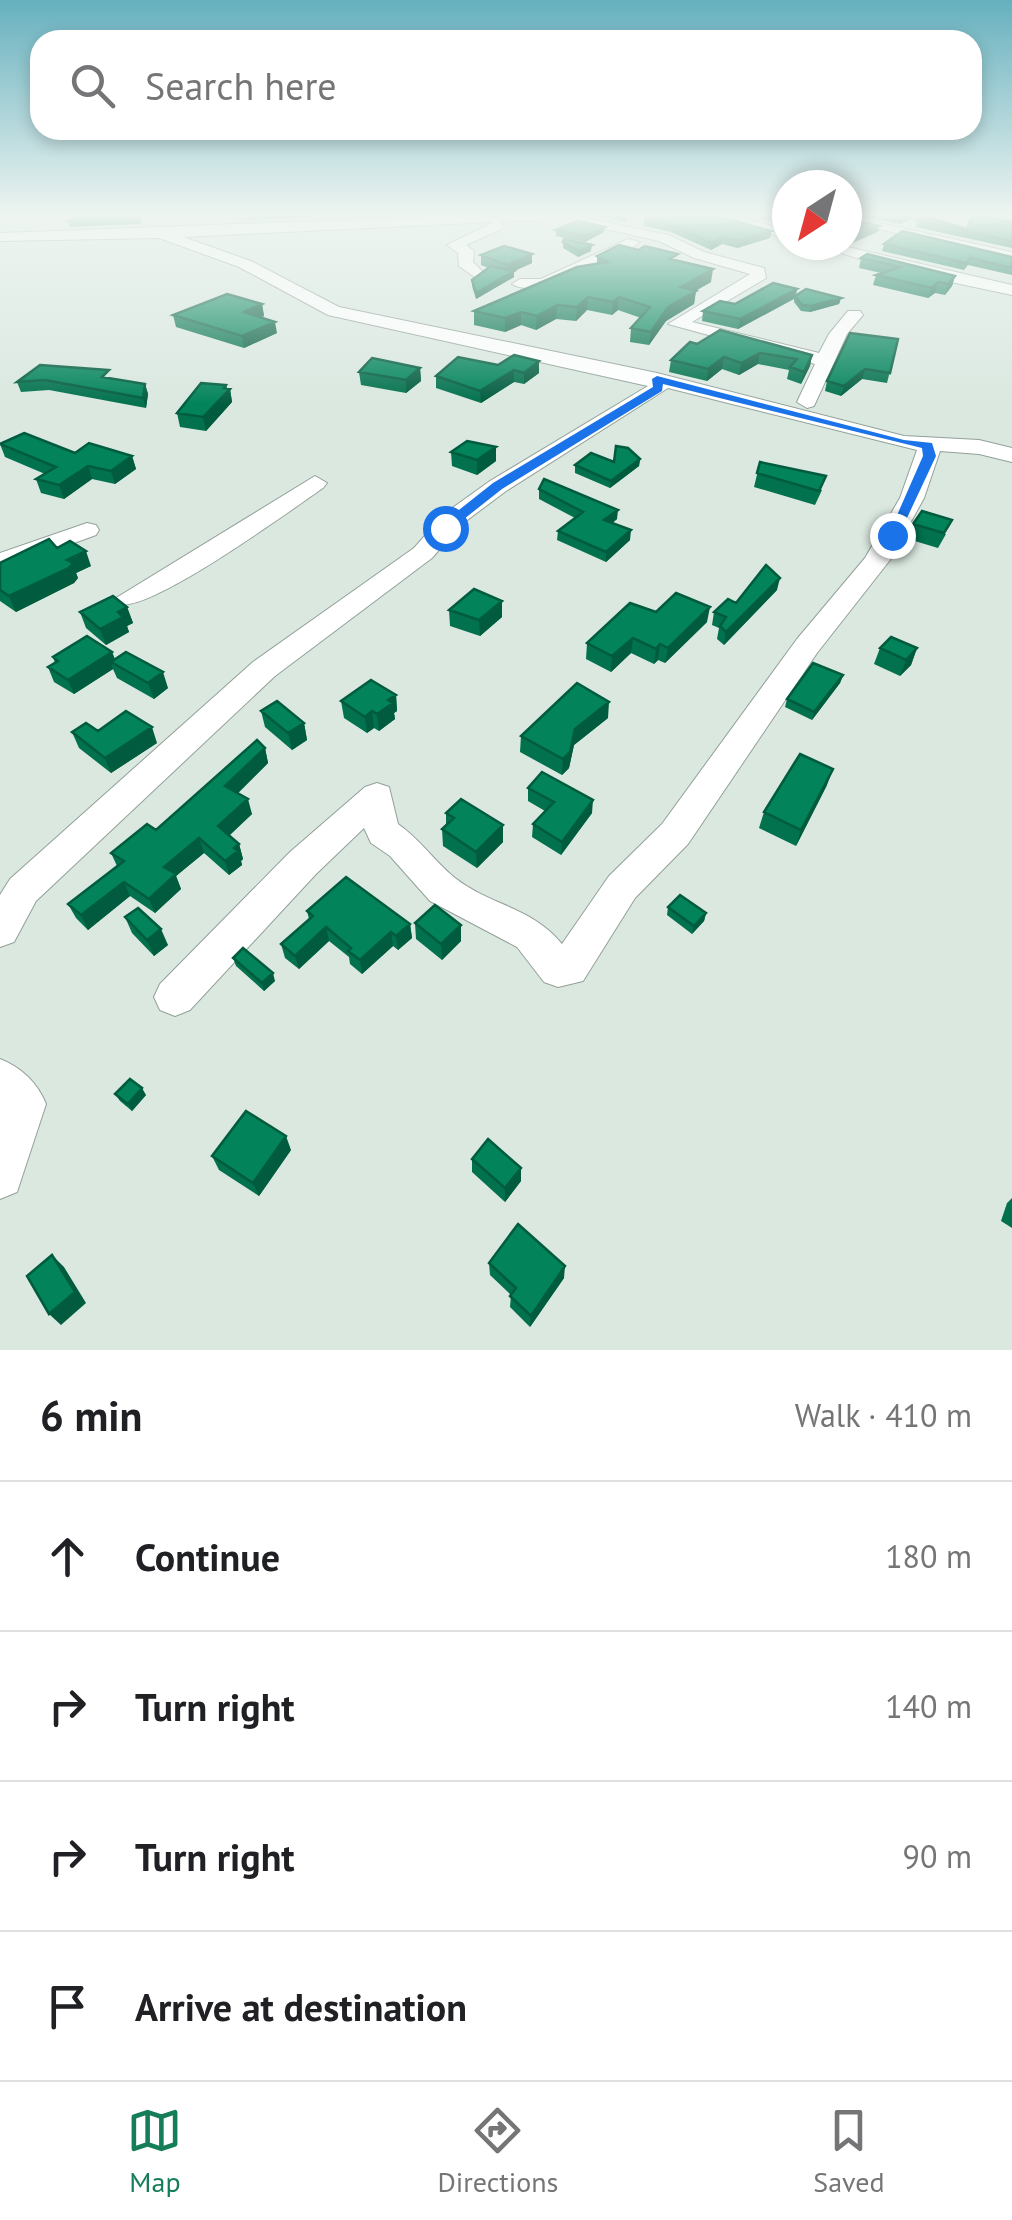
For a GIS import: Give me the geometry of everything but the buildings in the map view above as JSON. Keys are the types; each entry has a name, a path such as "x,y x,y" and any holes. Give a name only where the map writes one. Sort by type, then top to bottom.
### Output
{"street":[{"path":"275,279 334,311 657,379 904,443 979,447 1012,455"},
{"path":"520,284 544,284 553,279"},
{"path":"754,279 678,322 680,327 824,360"},
{"path":"958,279 1012,290"},
{"path":"772,407 807,402 821,384 824,360 836,344 840,328 854,315"},
{"path":"0,930 24,890 264,669 423,553 453,518 658,388 657,379"},
{"path":"807,402 823,420"},
{"path":"175,997 303,864 377,796 378,817 384,832 403,846 442,890 531,935 558,969 569,968 622,887 674,834 807,646 877,560 912,498 930,456 928,445"},
{"path":"130,598 226,542 315,483"},
{"path":"0,562 87,530"},
{"path":"0,1081 24,1104 0,1175"}],"route":[{"path":"445,528 498,486 658,388 657,379 904,443 928,445 930,456 892,535"}]}
